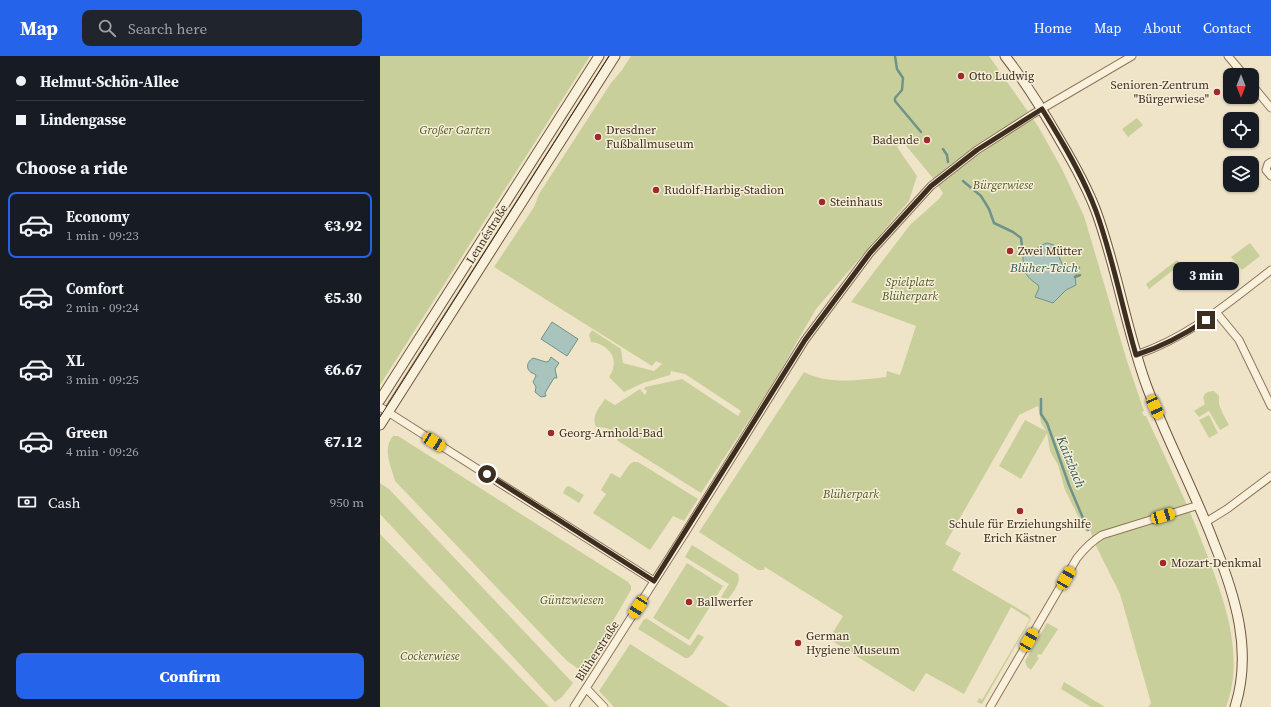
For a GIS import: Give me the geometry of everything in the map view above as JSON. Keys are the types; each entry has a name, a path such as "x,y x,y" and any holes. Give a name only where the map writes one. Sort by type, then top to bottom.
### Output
{"main road":[{"name":"Lennéstraße","path":"380,400 599,56"},
{"name":"Lennéstraße","path":"380,425 615,56"},
{"path":"1005,56 1042,109 1073,164 1095,210 1110,255 1127,326 1148,389 1206,522 1225,571 1235,601 1241,636 1240,692 1235,707"}],"street":[{"name":"Blüherstraße","path":"574,707 805,340 870,253 931,186 977,150 1042,109 1132,56"},
{"path":"1228,56 1238,68"},
{"path":"1259,93 1271,108"},
{"path":"1269,173 1268,164 1271,162"},
{"path":"1136,355 1154,349 1175,339 1216,312 1271,270"},
{"path":"1216,312 1239,340 1271,406"},
{"path":"380,407 654,581"},
{"path":"1206,522 1227,509 1271,476"},
{"path":"990,707 1077,558 1085,548 1102,535 1198,505"},
{"path":"586,688 604,707"}],"green space":[{"name":"Großer Garten","path":"380,56 590,56 380,385"},
{"path":"631,56 989,56 1038,126 1062,169 1084,216 1127,361 1144,411 1142,412 1144,416 1146,416 1191,514 1225,605 1233,646 1234,667 1232,687 1226,707 1148,707 1151,703 1120,594 1097,548 1090,530 1086,532 1065,490 1058,465 1050,451 1047,433 1021,479 999,466 1025,420 1046,431 1041,423 1038,406 1019,415 945,544 961,553 952,570 1029,615 1031,619 982,704 977,702 979,698 982,700 1030,619 1011,607 964,694 926,673 914,692 829,639 843,616 765,567 764,570 758,570 699,532 804,372 823,379 833,380 886,377 887,371 900,375 916,326 851,302 910,225 939,199 943,193 932,177 903,142 897,147 917,176 909,201 816,309 772,385 701,493 618,441 615,434 610,430 596,427 594,419 598,409 605,399 615,405 640,389 645,395 647,391 644,389 645,387 682,379 738,416 741,411 685,374 671,371 670,375 643,383 624,392 609,377 613,369 613,358 605,347 591,342 589,335 592,330 621,349 623,363 654,371 662,364 656,361 652,366 494,267 534,207 539,194 611,83"},
{"path":"1137,118 1143,125 1128,137 1122,129"},
{"path":"1250,243 1260,256 1242,270 1231,257"},
{"path":"1177,260 1181,264 1149,289 1146,284"},
{"path":"1214,391 1219,396 1219,404 1229,425 1220,430 1209,411 1199,417 1194,411 1205,404 1203,399 1206,393"},
{"path":"1209,415 1218,433 1209,438 1199,420"},
{"name":"Güntzwiesen","path":"393,436 398,436 628,582 631,586 631,590 585,669 581,671 566,660 395,481 388,458 388,446"},
{"path":"633,462 638,462 698,499 684,521 673,516 650,550 593,513 606,494 601,490 611,473 620,478 629,465"},
{"name":"Güntzwiesen","path":"380,483 389,489 573,683 562,697 555,702 380,514"},
{"path":"569,486 584,495 579,503 563,493 566,487"},
{"name":"Cockerwiese","path":"380,534 549,707 380,707"},
{"path":"692,545 738,574 738,584 727,601 721,597 729,584 685,557"},
{"path":"687,563 723,586 689,640 653,618"},
{"path":"646,618 690,646 698,634 704,637 692,655 685,658 638,629"},
{"path":"1047,623 1058,629 1041,655 1038,654 1037,657 1039,658 1031,670 1027,667 1025,661"},
{"path":"630,644 730,707 614,707 599,691"},
{"path":"1064,682 1105,707 1091,707 1061,689"}],"water":[{"name":"Blüher-Teich","path":"1047,243 1054,245 1063,266 1080,267 1075,277 1076,285 1066,290 1053,303 1035,297 1039,288 1038,285 1025,273 1023,264 1022,247 1033,252 1039,246"},
{"path":"552,322 578,339 567,356 541,339"},
{"path":"551,357 559,363 555,369 557,378 554,378 545,393 546,396 541,397 535,392 536,387 533,382 536,376 528,369 528,365 530,360 533,358 546,362 549,361"}],"waterway":[{"path":"895,56 897,69 903,78 902,90 895,98 895,101 921,132"},
{"path":"943,149 947,155 948,162"},
{"path":"963,181 981,196 989,209 994,223 1013,232 1021,238 1022,247"},
{"path":"1075,277 1080,275"},
{"name":"Kaitzbach","path":"1041,399 1041,414 1047,423 1069,485 1088,530"}],"tram line":[{"path":"380,417 609,56"}],"place":[{"name":"Otto Ludwig","path":"961,76"},
{"name":"Senioren-Zentrum \"Bürgerwiese\"","path":"1217,92"},
{"name":"Dresdner Fußballmuseum","path":"598,137"},
{"name":"Badende","path":"927,140"},
{"name":"Rudolf-Harbig-Stadion","path":"656,190"},
{"name":"Steinhaus","path":"822,202"},
{"name":"Zwei Mütter","path":"1010,251"},
{"name":"Georg-Arnhold-Bad","path":"551,433"},
{"name":"Schule für Erziehungshilfe Erich Kästner","path":"1020,511"},
{"name":"Mozart-Denkmal","path":"1163,563"},
{"name":"Ballwerfer","path":"689,602"},
{"name":"German Hygiene Museum","path":"798,643"}],"route":[{"path":"487,474 654,581 805,340 870,253 931,186 977,150 1042,109 1073,164 1088,194 1102,228 1136,355 1154,349 1175,339 1206,320"}],"park label":[{"name":"Bürgerwiese","path":"1003,185"},
{"name":"Spielplatz Blüherpark","path":"910,289"},
{"name":"Blüherpark","path":"851,494"}]}
